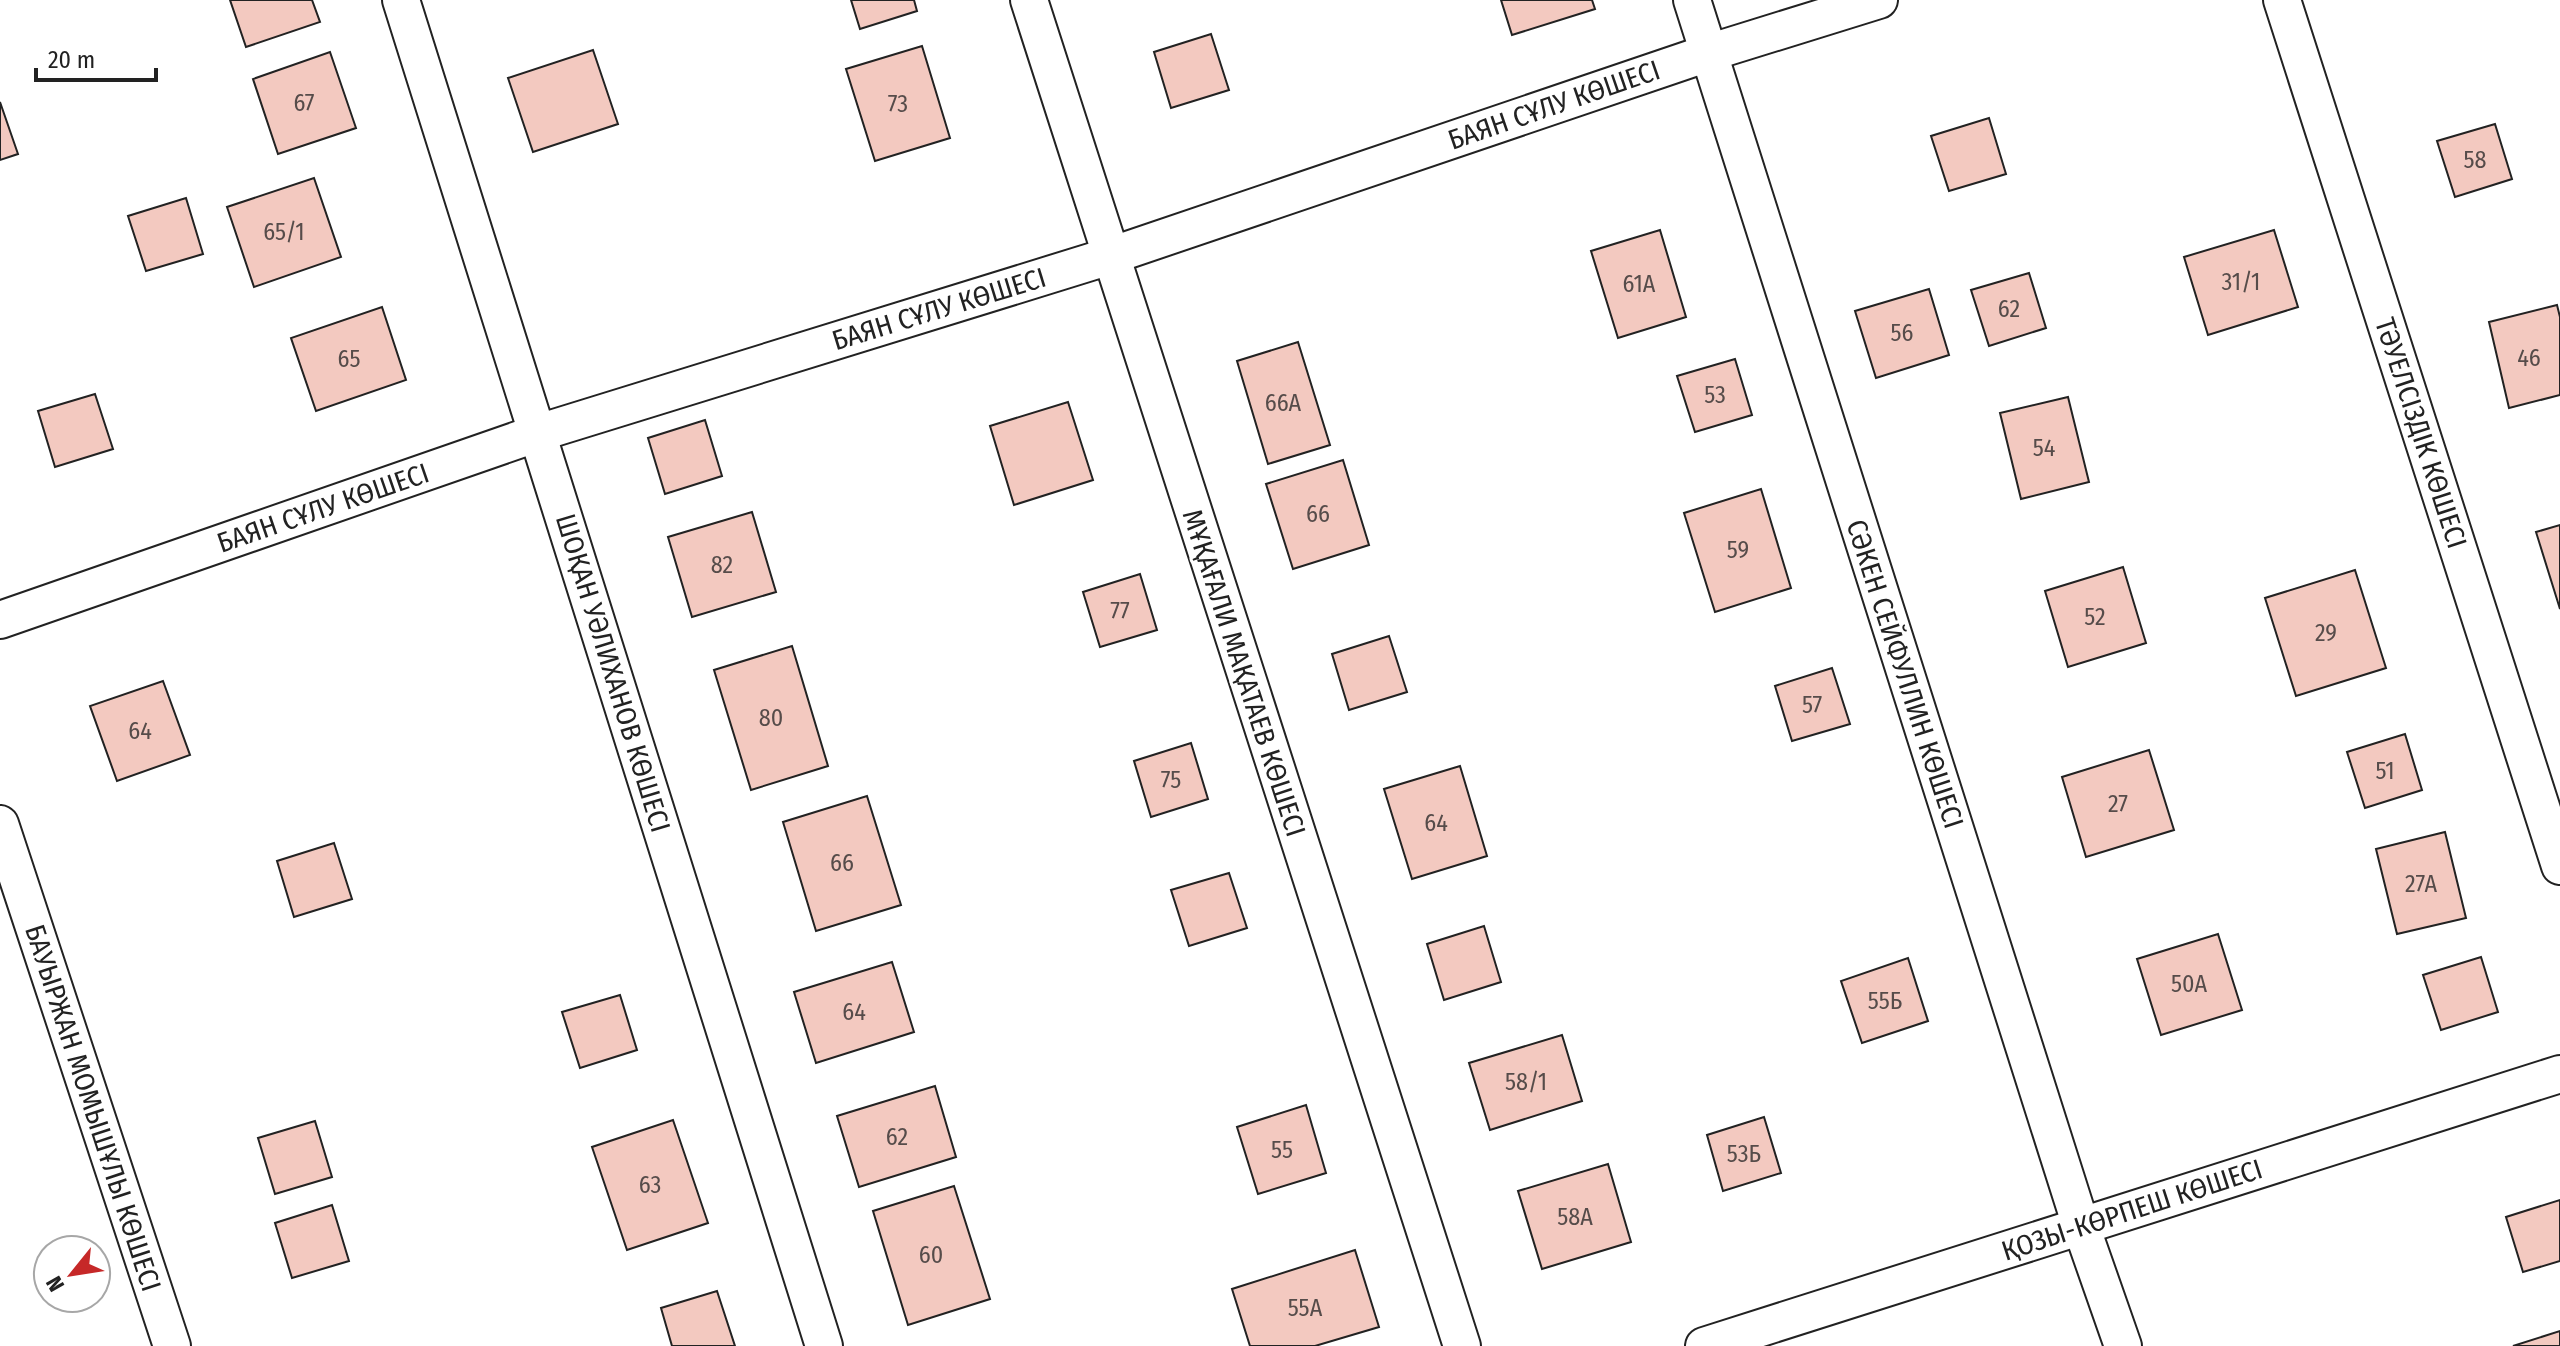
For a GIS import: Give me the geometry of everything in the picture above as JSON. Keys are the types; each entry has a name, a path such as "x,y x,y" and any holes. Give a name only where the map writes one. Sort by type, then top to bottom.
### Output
{"street":[{"name":"ШОҚАН УӘЛИХАНОВ КӨШЕСІ","path":"401,0 824,1346"},
{"name":"МҰҚАҒАЛИ МАҚАТАЕВ КӨШЕСІ","path":"1029,0 1462,1346"},
{"name":"СӘКЕН СЕЙФУЛЛИН КӨШЕСІ","path":"1692,0 2081,1226 2123,1346"},
{"name":"БАЯН СҰЛУ КӨШЕСІ","path":"0,620 538,433 1110,256 1708,53 1879,0"},
{"name":"ТӘУЕЛСІЗДІК КӨШЕСІ","path":"2282,0 2560,866"},
{"name":"БАУЫРЖАН МОМЫШҰЛЫ КӨШЕСІ","path":"0,824 172,1346"},
{"name":"ҚОЗЫ-КӨРПЕШ КӨШЕСІ","path":"1704,1346 2560,1074"}],"building":[{"path":"230,0 312,0 320,22 246,47"},
{"path":"851,0 914,0 917,11 860,29"},
{"path":"1501,0 1592,0 1595,9 1512,35"},
{"path":"1211,34 1229,90 1171,108 1154,52"},
{"path":"922,46 950,138 875,161 846,69"},
{"path":"593,50 618,124 533,152 508,78"},
{"path":"330,52 356,128 278,154 253,79"},
{"path":"0,102 18,154 0,160"},
{"path":"1989,118 2006,174 1949,191 1931,136"},
{"path":"2495,124 2512,179 2455,197 2437,141"},
{"path":"314,178 341,257 254,287 227,207"},
{"path":"186,198 203,254 146,271 128,216"},
{"path":"1660,230 1686,317 1618,338 1591,251"},
{"path":"2274,230 2298,307 2208,335 2184,257"},
{"path":"2029,273 2046,328 1989,346 1971,290"},
{"path":"1929,289 1949,355 1876,378 1855,311"},
{"path":"2557,305 2560,317 2560,395 2509,408 2489,322"},
{"path":"382,307 406,380 316,411 291,338"},
{"path":"1298,342 1330,445 1268,464 1237,361"},
{"path":"1735,359 1752,415 1695,432 1677,376"},
{"path":"95,394 113,449 55,467 38,411"},
{"path":"2068,397 2089,482 2021,499 2000,413"},
{"path":"1068,402 1093,480 1014,505 990,426"},
{"path":"705,420 722,476 665,494 648,438"},
{"path":"1343,460 1369,545 1293,569 1266,484"},
{"path":"1761,489 1791,588 1715,612 1684,513"},
{"path":"752,512 776,592 692,617 668,537"},
{"path":"2560,525 2560,609 2536,532"},
{"path":"2123,567 2146,643 2068,667 2045,591"},
{"path":"2355,570 2386,668 2296,696 2265,598"},
{"path":"1140,574 1157,630 1100,647 1083,592"},
{"path":"1389,636 1407,692 1349,710 1332,654"},
{"path":"792,646 828,766 751,790 714,670"},
{"path":"1832,668 1850,724 1792,741 1775,686"},
{"path":"163,681 190,755 117,781 90,706"},
{"path":"2405,734 2422,790 2365,808 2347,752"},
{"path":"1191,743 1208,799 1151,817 1134,761"},
{"path":"2149,750 2174,830 2086,857 2062,777"},
{"path":"1460,766 1487,856 1412,879 1384,789"},
{"path":"867,796 901,905 816,931 783,822"},
{"path":"2445,832 2466,918 2397,934 2376,849"},
{"path":"334,843 352,899 294,917 277,861"},
{"path":"1229,873 1247,928 1189,946 1171,890"},
{"path":"1484,926 1501,982 1444,1000 1427,944"},
{"path":"2218,934 2242,1010 2161,1035 2137,959"},
{"path":"2481,957 2498,1012 2441,1030 2423,975"},
{"path":"1908,958 1928,1021 1862,1043 1841,981"},
{"path":"892,962 914,1032 816,1063 794,992"},
{"path":"620,995 637,1050 580,1068 562,1012"},
{"path":"1562,1035 1582,1101 1490,1130 1469,1063"},
{"path":"935,1086 956,1157 859,1187 837,1116"},
{"path":"1306,1105 1326,1173 1258,1194 1237,1127"},
{"path":"1764,1117 1781,1173 1723,1191 1707,1135"},
{"path":"673,1120 708,1223 627,1250 592,1147"},
{"path":"315,1121 332,1177 275,1194 258,1138"},
{"path":"1608,1164 1631,1242 1542,1269 1518,1191"},
{"path":"954,1186 990,1299 908,1325 873,1211"},
{"path":"2560,1200 2560,1261 2523,1272 2506,1217"},
{"path":"332,1205 349,1261 292,1278 275,1223"},
{"path":"1355,1250 1379,1327 1315,1346 1250,1346 1232,1289"},
{"path":"717,1291 735,1346 672,1346 661,1308"},
{"path":"2560,1331 2560,1346 2513,1346"}]}
